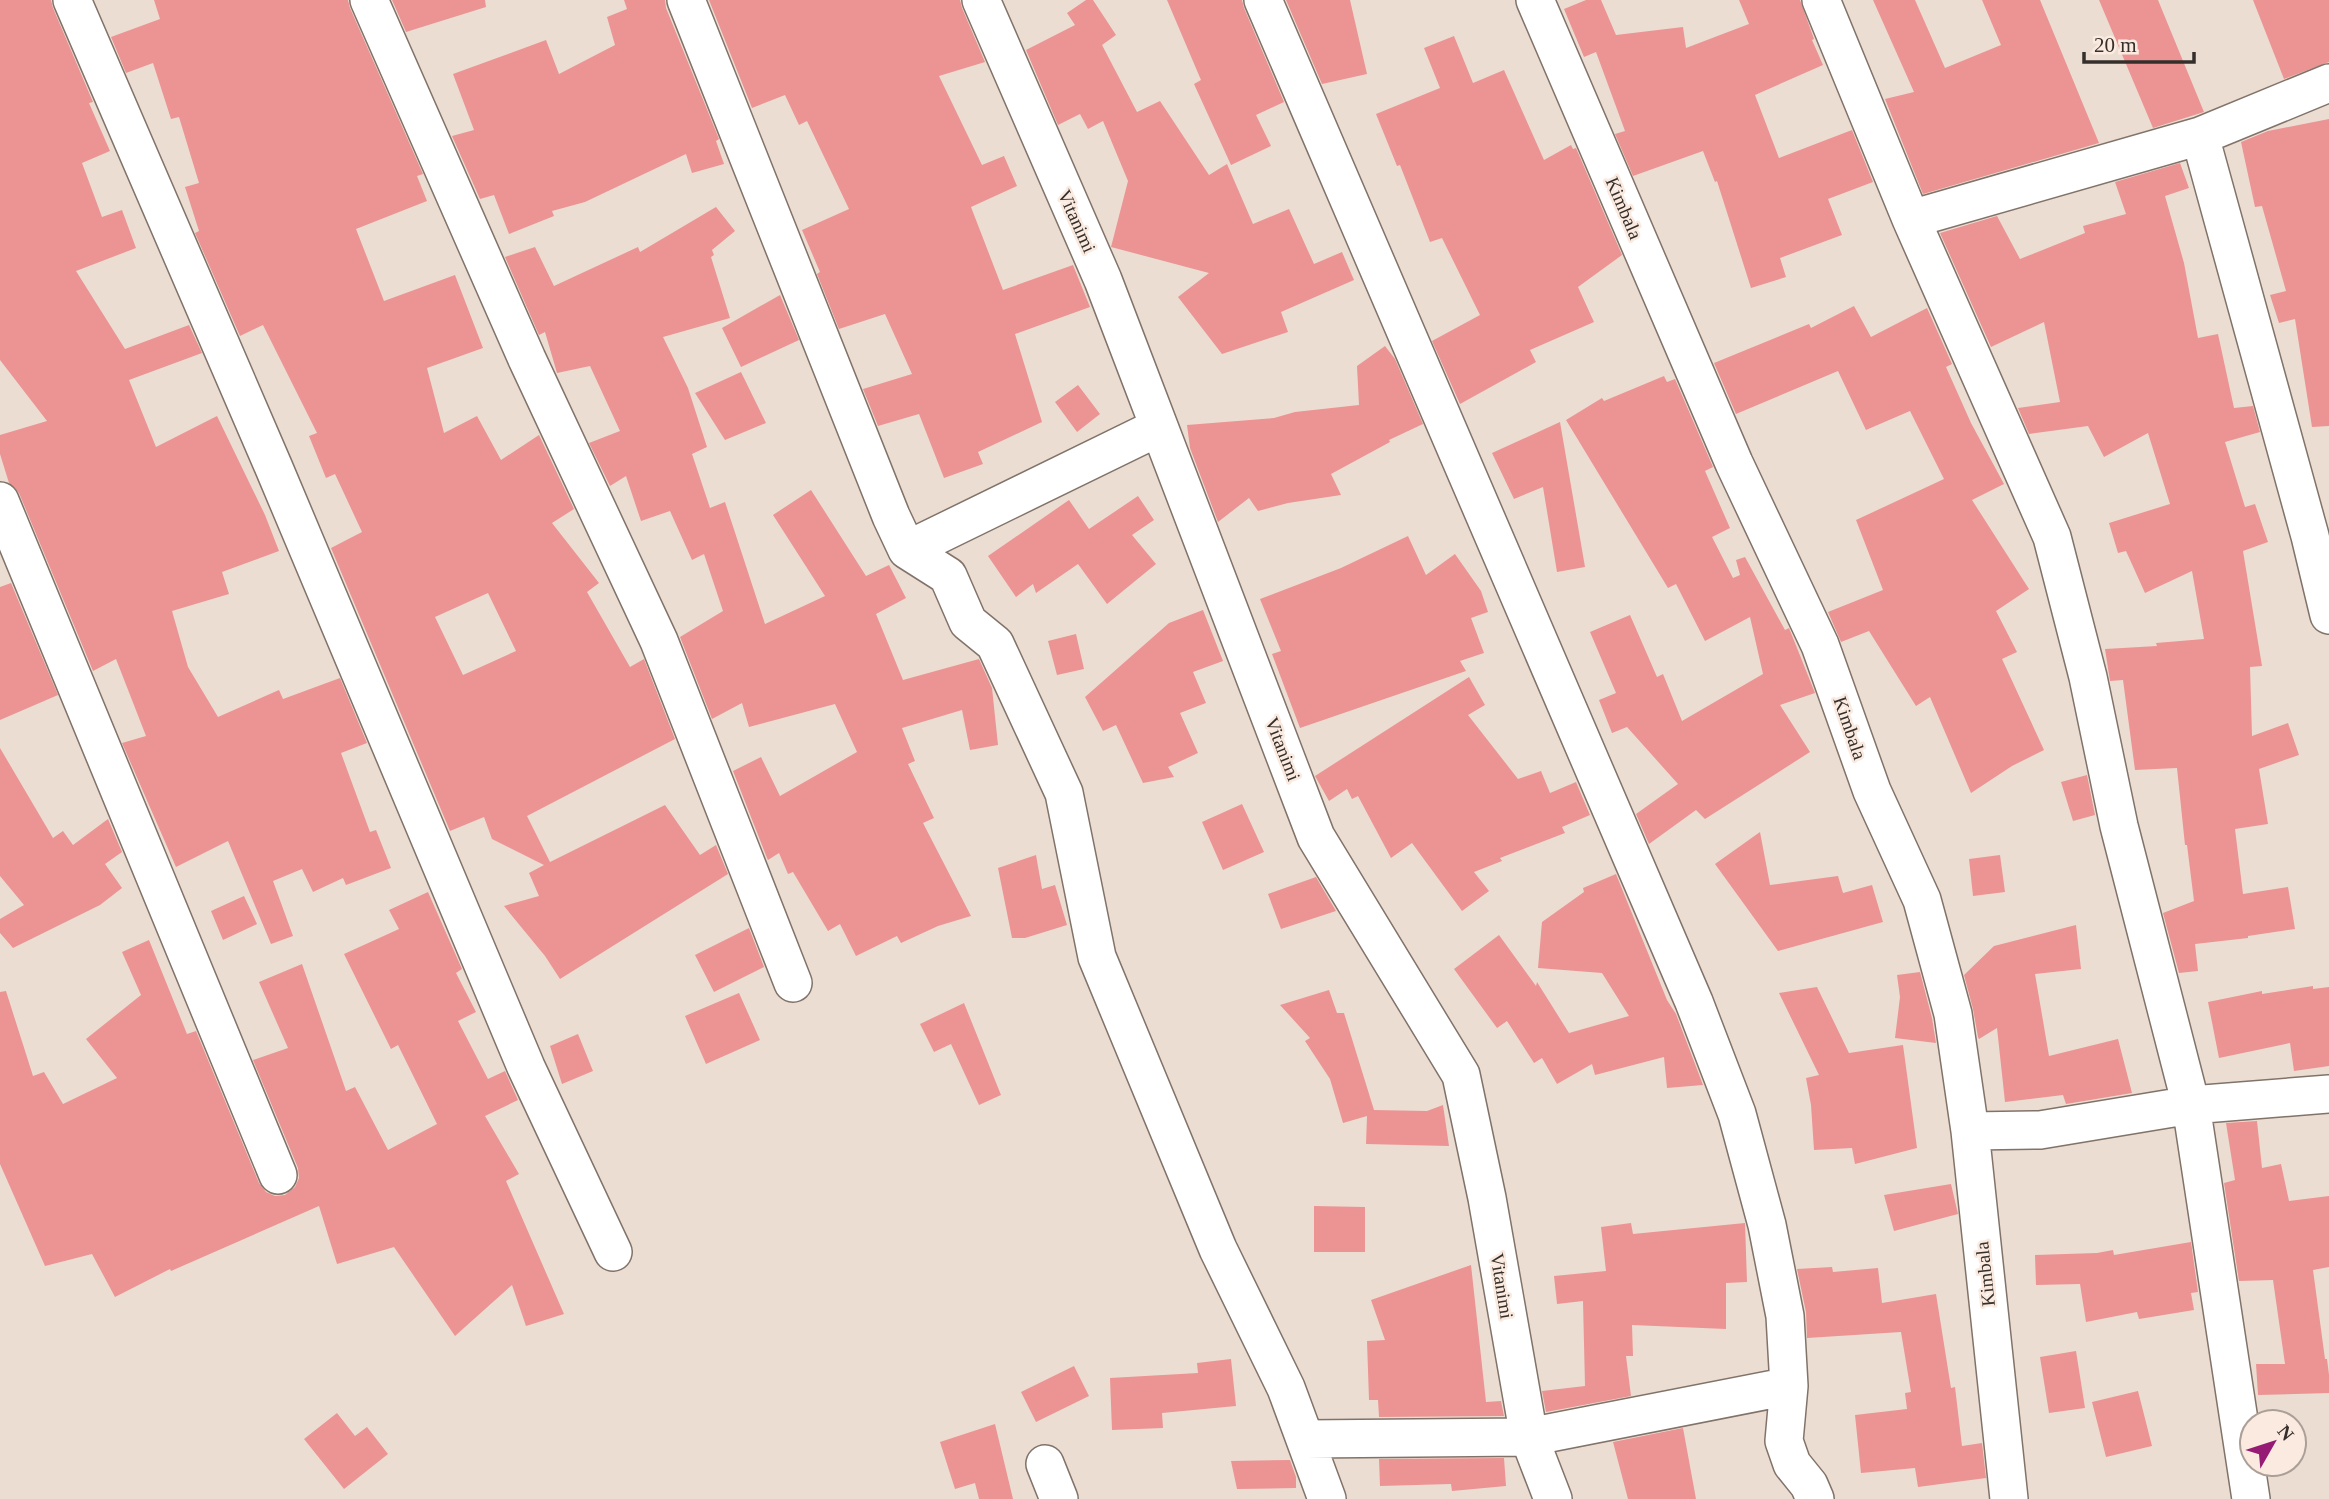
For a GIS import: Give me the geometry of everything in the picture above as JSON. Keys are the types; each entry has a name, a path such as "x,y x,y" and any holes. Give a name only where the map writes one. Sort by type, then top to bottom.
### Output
{"street":[{"path":"72,0 274,468 526,1067 613,1252"},
{"path":"369,0 527,359 659,641 793,983"},
{"path":"686,0 891,516 907,550 948,576 968,622 995,645 1065,793 1097,957 1217,1249 1286,1388 1327,1499"},
{"name":"Vitanimi","path":"981,0 1103,280 1316,837 1461,1076 1487,1198 1529,1437 1553,1499"},
{"path":"1263,0 1694,1002 1737,1114 1768,1225 1783,1303 1789,1386 1784,1441 1792,1464 1809,1485 1815,1499"},
{"name":"Kimbala","path":"1535,0 1734,463 1820,645 1872,791 1922,900 1953,1014 1970,1131 2009,1499"},
{"path":"1821,0 1911,219 2052,537 2088,677 2119,825 2191,1105 2251,1499"},
{"path":"1911,219 2200,136 2329,83"},
{"path":"2200,136 2310,536 2329,615"},
{"path":"907,550 1159,427"},
{"path":"0,501 278,1175"},
{"path":"1970,1131 2040,1130 2191,1105 2329,1094"},
{"path":"1306,1439 1529,1437 1789,1386"},
{"path":"1045,1464 1059,1499"}],"building":[{"path":"0,0 51,0 110,151 82,163 102,217 122,210 136,248 76,271 125,349 189,325 202,353 129,380 156,447 217,416 265,515 279,551 222,572 229,594 172,611 188,667 218,717 279,690 283,699 340,678 367,743 341,753 370,832 376,830 391,868 346,885 343,878 313,892 302,869 273,881 293,936 271,944 228,841 176,867 122,743 146,736 116,659 93,671 19,493 9,483 0,454 0,435 47,421 0,360"},
{"path":"154,0 348,0 423,174 417,176 427,201 356,229 384,301 455,275 483,348 427,368 444,433 477,416 501,460 539,435 574,509 552,523 599,583 587,592 630,667 644,659 675,739 527,816 550,862 665,805 700,855 716,845 728,874 560,979 504,906 539,896 529,873 544,865 492,839 484,817 450,831 331,548 362,532 335,474 326,478 309,436 317,433 263,325 240,336 195,233 199,231 185,187 199,183 179,117 171,119 153,63 126,73 111,37 160,19","holes":["488,593 516,651 463,675 435,617"]},
{"path":"392,0 485,0 486,7 406,32"},
{"path":"624,0 665,0 719,139 716,141 724,164 692,173 686,154 585,202 552,211 554,216 509,234 494,195 480,199 452,136 474,130 453,74 546,40 559,74 615,45 607,17 627,9"},
{"path":"709,0 960,0 985,62 939,76 982,165 1004,156 1017,186 971,207 1003,290 1073,265 1090,307 1015,334 1042,422 978,452 983,464 944,478 919,414 878,426 863,389 912,374 885,314 839,329 817,274 820,272 802,230 849,209 807,121 799,125 785,95 752,108"},
{"path":"1086,0 1093,0 1116,35 1102,45 1137,112 1160,101 1209,175 1227,164 1253,224 1289,209 1314,264 1342,252 1354,280 1281,312 1288,332 1222,354 1178,297 1209,273 1111,247 1128,181 1103,121 1088,129 1080,114 1058,125 1026,50 1075,25 1067,13"},
{"path":"1167,0 1242,0 1284,102 1256,115 1271,146 1231,165 1194,84 1201,80"},
{"path":"1286,0 1350,0 1367,74 1322,84"},
{"path":"1586,0 1601,0 1616,35 1683,27 1686,48 1749,24 1739,0 1800,0 1823,65 1755,95 1779,158 1852,130 1873,182 1828,199 1842,235 1780,258 1786,277 1751,288 1717,181 1715,182 1703,151 1633,176 1615,134 1625,131 1596,52 1584,57 1564,9"},
{"path":"1873,0 1915,0 1945,68 2001,45 1982,0 2040,0 2099,143 1923,194 1885,99 1914,92"},
{"path":"2099,0 2158,0 2204,112 2153,128"},
{"path":"2253,0 2329,0 2329,62 2284,79"},
{"path":"1454,36 1473,83 1504,70 1544,160 1571,145 1573,149 1576,148 1622,255 1578,287 1594,322 1530,350 1536,362 1460,404 1432,341 1480,315 1442,238 1430,242 1400,165 1397,166 1376,114 1440,88 1424,48"},
{"path":"2329,119 2329,426 2312,427 2295,319 2279,323 2270,295 2286,291 2262,206 2255,207 2241,142 2268,131"},
{"path":"2180,163 2189,188 2165,196 2184,263 2198,338 2218,334 2234,408 2253,406 2260,432 2225,442 2245,507 2255,504 2268,542 2243,551 2262,666 2250,667 2252,736 2288,723 2299,755 2259,769 2268,824 2235,829 2243,894 2288,887 2295,929 2195,944 2198,971 2179,973 2163,913 2194,901 2177,768 2135,770 2123,680 2110,681 2105,649 2157,646 2156,643 2204,639 2192,571 2145,593 2126,551 2118,553 2109,523 2170,504 2148,433 2104,457 2088,426 2029,434 2018,408 2060,402 2044,322 1991,347 1940,233 1997,216 2020,259 2085,233 2083,226 2126,214 2115,182"},
{"path":"716,207 735,231 712,250 714,255 711,257 730,318 663,337 688,388 707,447 692,454 710,508 725,502 765,624 825,596 773,515 811,490 866,576 889,565 906,598 876,614 903,680 979,659 992,688 998,745 970,750 962,710 902,728 915,761 908,764 934,818 923,823 971,916 938,926 901,943 897,936 856,956 840,924 828,931 793,872 788,874 779,853 768,860 733,771 761,757 780,796 857,752 835,704 749,727 742,703 712,719 680,637 723,611 704,554 692,560 670,511 641,521 626,476 610,486 589,443 620,431 590,366 557,373 545,332 539,335 505,257 535,247 554,286 638,247 640,252"},
{"path":"780,295 799,340 741,367 722,328"},
{"path":"1854,306 1871,337 1927,308 1952,364 1946,367 1971,423 2004,484 1972,500 2029,589 1996,611 2017,652 2002,659 2044,750 2012,766 1971,793 1930,697 1916,706 1869,631 1841,642 1828,612 1883,590 1856,520 1944,479 1910,411 1866,430 1838,371 1736,414 1714,363 1809,324 1811,328"},
{"path":"1385,346 1395,359 1423,424 1389,440 1390,442 1331,474 1341,495 1288,503 1258,511 1249,498 1218,522 1190,448 1187,425 1274,418 1295,412 1359,405 1357,366"},
{"path":"741,372 766,423 725,440 695,393"},
{"path":"1664,376 1667,382 1675,379 1713,467 1705,471 1730,528 1712,537 1733,578 1740,575 1736,560 1745,557 1785,630 1789,628 1815,693 1780,705 1810,752 1705,819 1696,810 1649,844 1636,814 1678,784 1627,727 1612,733 1599,700 1616,693 1590,632 1630,615 1657,677 1663,674 1682,721 1763,674 1750,617 1705,641 1676,584 1668,588 1566,420 1602,398 1604,401"},
{"path":"1078,385 1100,414 1077,432 1055,402"},
{"path":"1560,422 1585,567 1557,572 1543,487 1514,499 1492,453"},
{"path":"1138,496 1154,520 1132,535 1156,564 1107,604 1078,564 1036,593 1033,584 1016,597 988,556 1069,500 1089,529"},
{"path":"1408,536 1426,575 1455,554 1481,591 1488,612 1471,618 1484,653 1460,661 1466,671 1300,728 1272,654 1281,651 1260,599 1341,568"},
{"path":"11,583 58,695 0,720 0,587"},
{"path":"1203,610 1223,661 1193,672 1206,703 1180,713 1198,753 1168,767 1174,777 1143,783 1116,725 1103,731 1085,697 1169,623"},
{"path":"1076,634 1084,669 1057,675 1048,641"},
{"path":"1469,677 1485,705 1468,715 1518,779 1541,771 1550,793 1576,782 1590,815 1562,827 1565,833 1500,858 1502,861 1474,872 1489,891 1462,911 1412,843 1391,858 1358,796 1352,799 1347,789 1329,801 1315,776"},
{"path":"0,748 53,838 63,831 73,845 108,819 122,852 105,864 122,888 100,905 13,948 0,933 0,919 24,905 0,876"},
{"path":"2087,775 2095,815 2073,821 2061,782"},
{"path":"1242,804 1264,852 1223,870 1202,822"},
{"path":"1760,832 1770,885 1838,876 1843,893 1872,885 1883,922 1778,951 1715,864"},
{"path":"1036,855 1042,889 1055,885 1067,925 1025,938 1012,938 998,868"},
{"path":"2000,855 2005,892 1973,896 1969,859"},
{"path":"1616,874 1667,1000 1676,1014 1703,1085 1667,1088 1664,1057 1595,1075 1592,1064 1557,1084 1542,1058 1534,1063 1507,1021 1497,1028 1454,969 1499,935 1536,986 1537,982 1569,1033 1629,1016 1602,973 1538,968 1542,922 1584,892 1583,888"},
{"path":"1316,877 1336,911 1281,929 1268,894"},
{"path":"428,892 462,969 456,973 476,1012 458,1021 488,1079 505,1071 518,1100 485,1116 519,1174 506,1181 564,1314 526,1326 512,1285 455,1336 394,1247 337,1264 319,1206 171,1271 170,1269 115,1297 92,1254 45,1266 0,1164 0,992 6,991 33,1076 44,1072 63,1104 117,1078 86,1039 141,995 122,952 149,940 187,1034 196,1031 259,1183 266,1192 275,1196 285,1195 295,1187 299,1178 298,1168 253,1060 288,1048 259,982 302,964 346,1091 355,1087 388,1150 437,1124 398,1045 391,1049 344,954 399,929 389,910"},
{"path":"244,896 257,924 223,940 211,911"},
{"path":"2076,925 2081,969 2035,974 2049,1056 2118,1039 2132,1093 2066,1104 2063,1095 2005,1102 1997,1028 1979,1039 1964,975 1994,946"},
{"path":"749,928 764,967 714,992 695,955"},
{"path":"1920,972 1936,1043 1895,1038 1900,997 1897,975"},
{"path":"2313,986 2313,989 2329,987 2329,1066 2294,1071 2290,1043 2219,1058 2208,1002 2262,991 2262,994"},
{"path":"1817,987 1849,1053 1903,1045 1917,1148 1855,1164 1852,1148 1814,1150 1806,1078 1819,1075 1779,993"},
{"path":"1329,990 1337,1013 1344,1013 1374,1110 1427,1111 1443,1105 1449,1146 1366,1144 1367,1116 1343,1123 1330,1079 1305,1041 1310,1038 1280,1005"},
{"path":"739,993 760,1040 706,1064 685,1016"},
{"path":"964,1003 1001,1095 979,1105 951,1044 934,1052 920,1024"},
{"path":"578,1034 593,1071 562,1084 550,1046"},
{"path":"2257,1121 2262,1168 2281,1164 2289,1201 2329,1196 2329,1267 2313,1270 2327,1359 2329,1393 2258,1395 2256,1364 2285,1364 2273,1280 2239,1281 2224,1183 2235,1180 2226,1123"},
{"path":"1951,1184 1958,1214 1894,1231 1884,1195"},
{"path":"1314,1206 1365,1207 1365,1252 1314,1252"},
{"path":"1631,1223 1633,1234 1745,1223 1747,1282 1726,1283 1726,1329 1632,1325 1633,1356 1626,1356 1631,1396 1546,1412 1542,1391 1585,1386 1583,1301 1557,1304 1554,1276 1606,1271 1601,1227"},
{"path":"2191,1242 2198,1292 2191,1293 2194,1310 2139,1319 2137,1312 2086,1322 2080,1284 2036,1285 2035,1255 2113,1250 2114,1255"},
{"path":"1471,1265 1486,1402 1501,1401 1504,1416 1379,1417 1378,1400 1369,1400 1367,1341 1385,1340 1371,1300"},
{"path":"1832,1267 1833,1272 1878,1268 1882,1303 1936,1294 1951,1388 1955,1387 1962,1446 1982,1443 1986,1478 1918,1487 1915,1468 1861,1473 1855,1415 1907,1409 1905,1393 1911,1392 1901,1332 1807,1338 1806,1312 1797,1269"},
{"path":"2076,1351 2085,1408 2049,1413 2040,1357"},
{"path":"1231,1359 1236,1406 1162,1413 1163,1428 1112,1430 1110,1378 1198,1373 1197,1363"},
{"path":"1074,1366 1089,1396 1036,1422 1021,1392"},
{"path":"2138,1391 2152,1446 2106,1457 2092,1402"},
{"path":"337,1413 355,1436 367,1427 388,1454 344,1489 304,1439"},
{"path":"995,1424 1013,1499 979,1499 975,1483 955,1489 940,1442"},
{"path":"1683,1428 1696,1499 1628,1499 1613,1442"},
{"path":"1504,1458 1506,1486 1452,1491 1451,1484 1380,1486 1379,1459"},
{"path":"1290,1460 1296,1477 1296,1488 1237,1489 1231,1461"}]}
